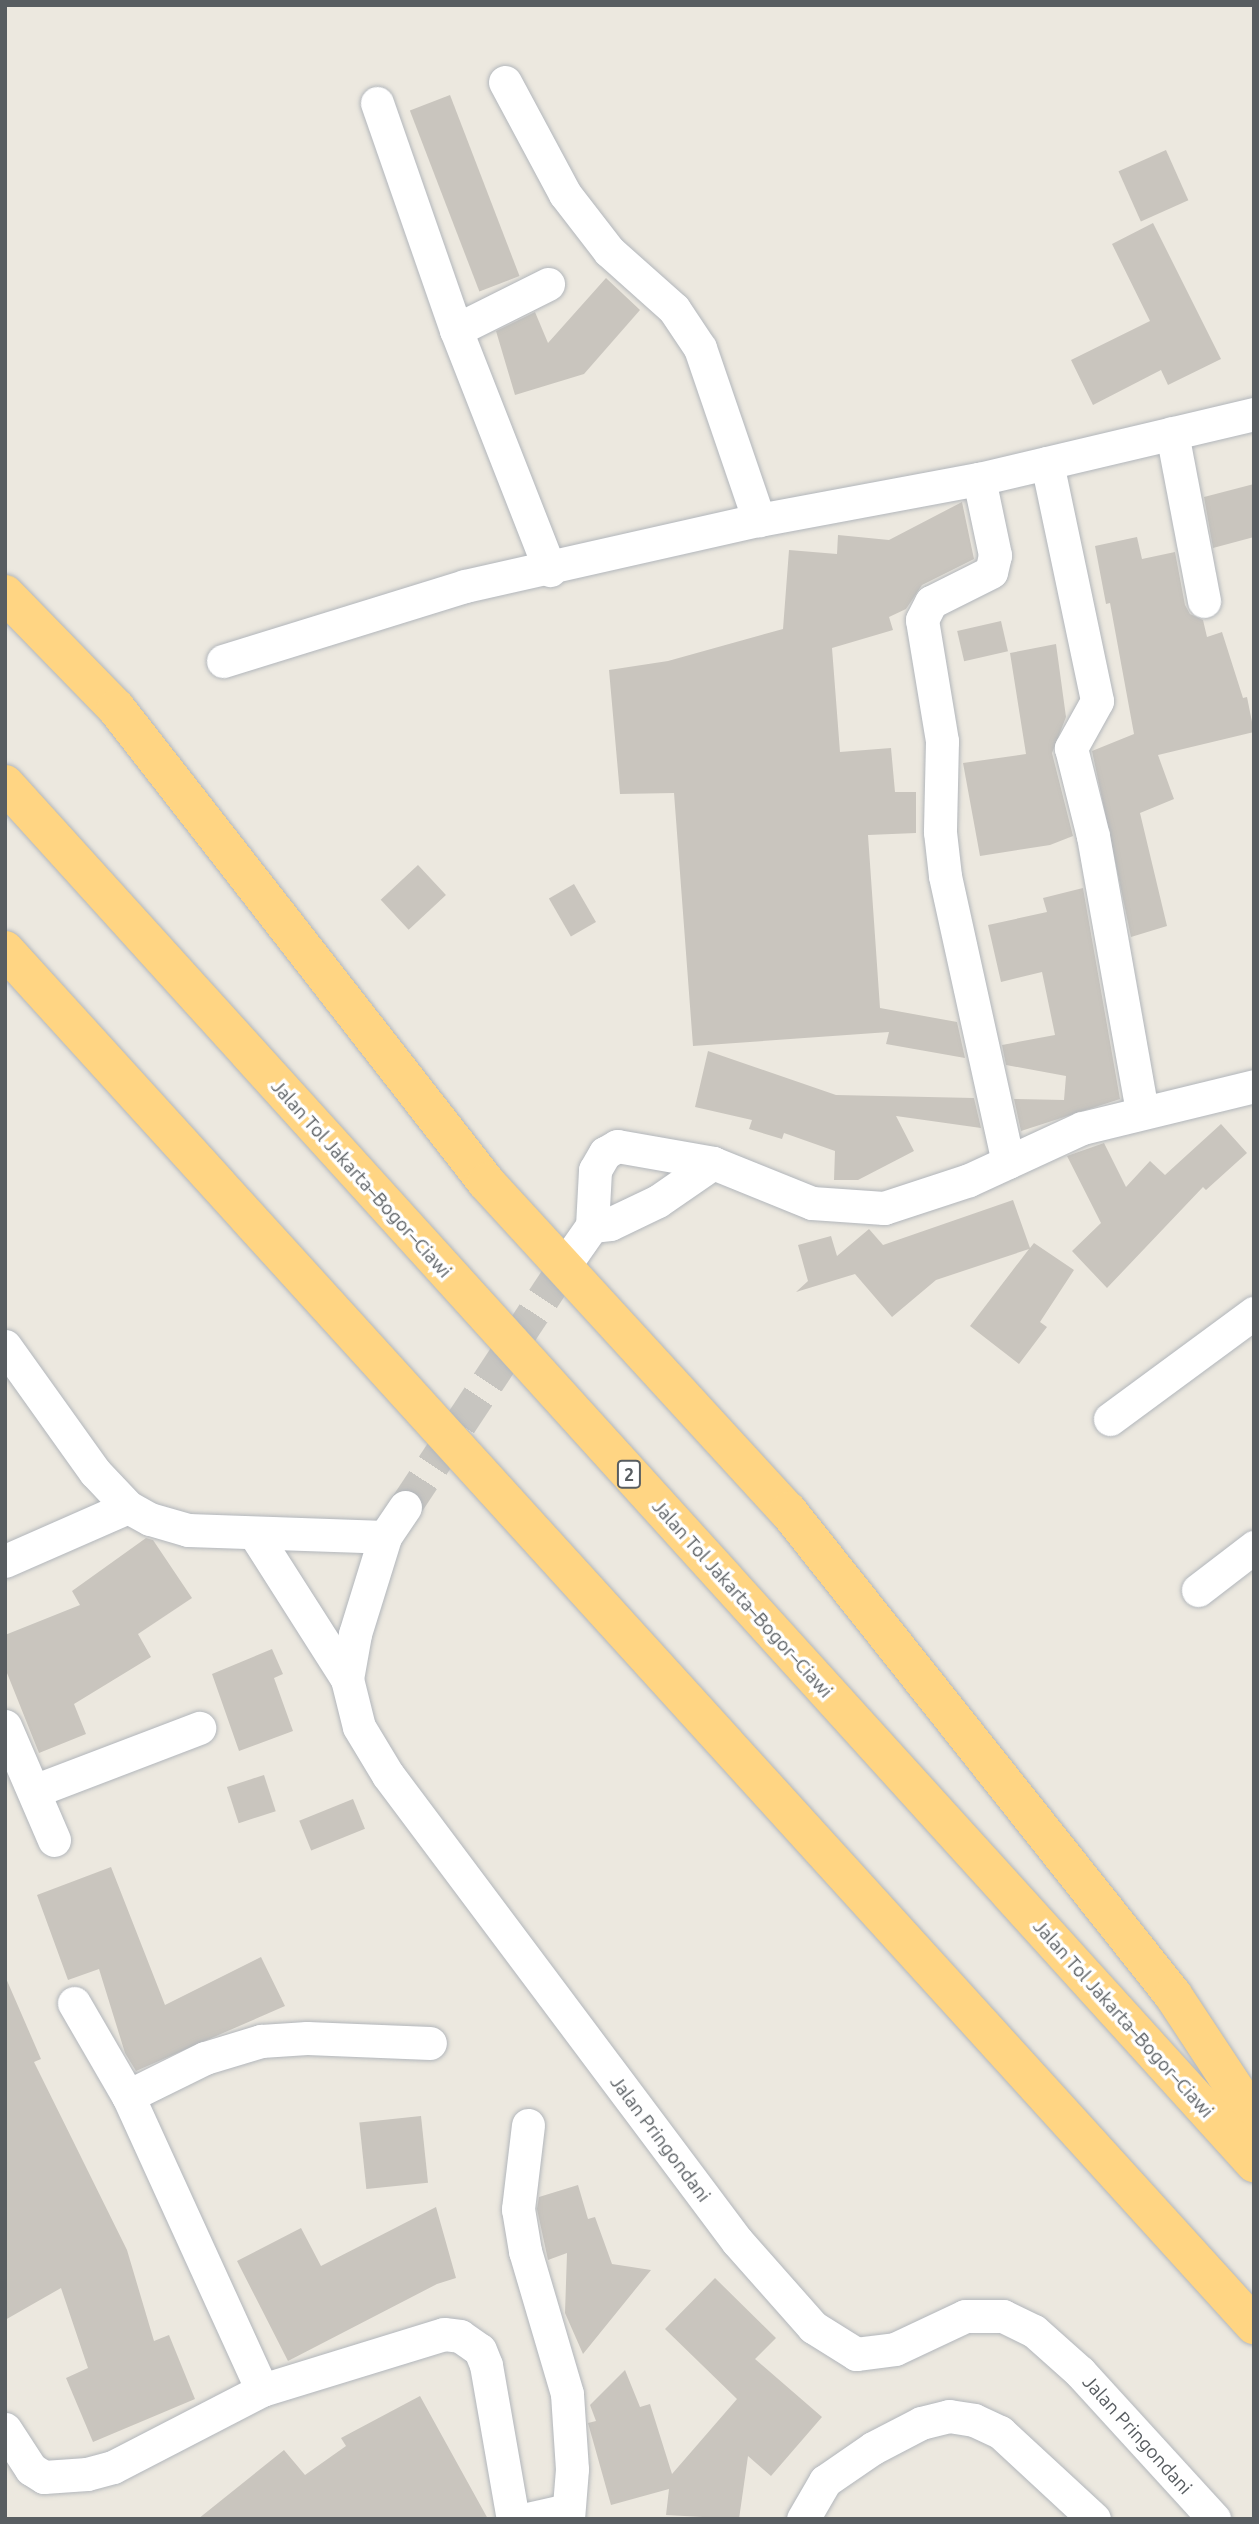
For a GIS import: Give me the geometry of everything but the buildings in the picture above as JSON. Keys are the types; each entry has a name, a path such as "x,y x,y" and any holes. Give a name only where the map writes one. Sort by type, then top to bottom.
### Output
{"highway":[{"path":"5,594 116,708 486,1182 805,1532 1173,1996 1254,2118"},
{"name":"Jalan Tol Jakarta–Bogor–Ciawi","path":"5,784 1254,2163"},
{"path":"5,950 1254,2325"}],"street":[{"path":"505,82 565,194 609,251 674,309 700,348 759,520"},
{"path":"377,103 456,330 550,569"},
{"path":"456,330 548,284"},
{"path":"223,661 465,586 759,520 979,479 1254,414"},
{"path":"1172,433 1204,601"},
{"path":"1047,463 1097,701 1071,748 1093,836 1142,1111"},
{"path":"979,479 995,555 991,572 931,602 922,620 942,741 940,832 945,876 1008,1162"},
{"path":"573,1253 592,1226 595,1170 605,1153 617,1146 713,1163 812,1203 858,1209 910,1203 1082,1128 1142,1111 1254,1086"},
{"path":"592,1226 610,1224 666,1197 713,1163"},
{"path":"1110,1419 1254,1313"},
{"path":"5,1346 77,1449 128,1507 188,1530 385,1537"},
{"path":"5,1561 128,1507"},
{"name":"Jalan Pringondani","path":"405,1507 385,1537 355,1634 347,1679 359,1727 388,1775 737,2242 789,2304 813,2327 856,2354 895,2349 965,2316 986,2314 1016,2321 1051,2344 1080,2372 1214,2519"},
{"path":"254,1533 347,1679"},
{"path":"1198,1590 1254,1547"},
{"path":"5,1726 54,1840"},
{"path":"34,1791 199,1728"},
{"path":"74,2003 128,2096 262,2390"},
{"path":"128,2096 205,2057 261,2041 307,2038 430,2042"},
{"path":"527,2519 568,2514 572,2469 567,2394 525,2250 518,2209 528,2125"},
{"path":"5,2430 31,2469 54,2479 113,2467 262,2390 444,2334 460,2336 480,2350 486,2365 513,2519"},
{"path":"803,2519 825,2481 873,2448 921,2423 949,2416 974,2420 1000,2432 1094,2519"}],"tunnel":[{"path":"405,1507 573,1253"}]}
